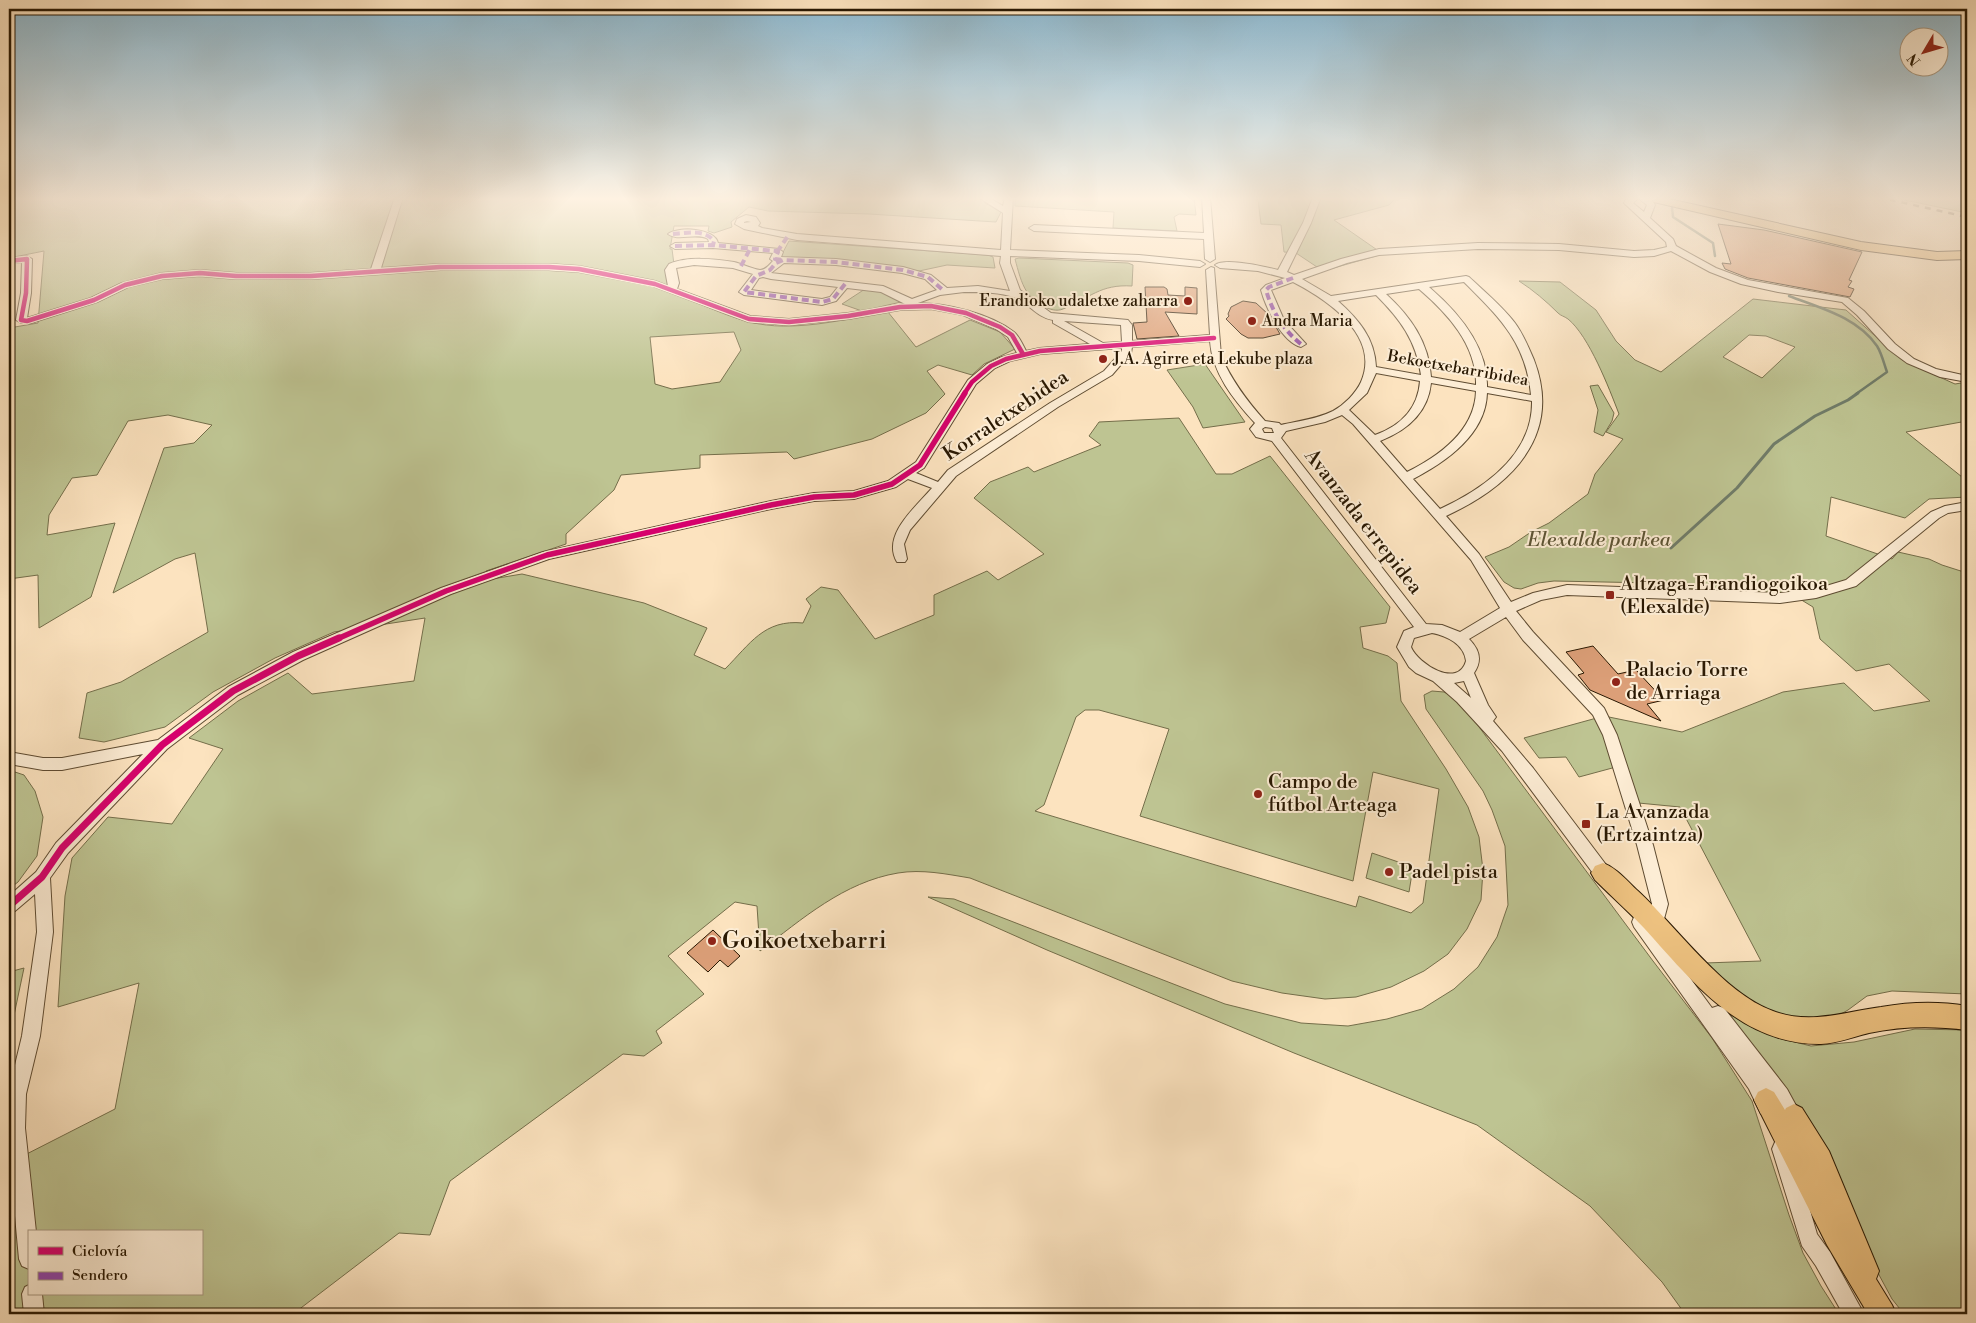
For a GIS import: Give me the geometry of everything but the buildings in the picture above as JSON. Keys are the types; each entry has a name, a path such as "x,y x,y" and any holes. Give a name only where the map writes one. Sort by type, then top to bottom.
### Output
{"highway":[{"path":"1603,873 1652,929 1718,992 1737,1006 1772,1025 1796,1031 1821,1031 1914,1015 1967,1018"}],"main road":[{"path":"1766,1100 1809,1180 1846,1255 1883,1314"},
{"path":"1794,1116 1820,1160 1864,1267 1892,1314"}],"street":[{"path":"9,261 27,259 26,293 21,316 21,320 27,321 94,300 125,285 162,276 200,274 302,276 490,266 566,268 627,277 672,290 749,319 789,322 848,316 912,304 931,306 966,313 1000,327 1012,335 1022,354"},
{"path":"375,271 379,259"},
{"path":"741,266 745,259"},
{"path":"777,259 756,276 744,292 822,302 832,299 845,284"},
{"path":"806,259 903,270 928,277 944,291"},
{"path":"1005,259 1015,291 1019,296 1048,316 1100,346"},
{"path":"1147,259 1200,264 1204,260 1214,265 1257,268 1293,278 1331,299 1346,312 1360,329 1370,351 1371,369 1369,380 1362,392 1343,410 1263,437 1258,433 1256,429 1262,424 1232,386 1220,367 1214,338 1214,265 1213,259"},
{"path":"1281,274 1289,259"},
{"path":"1301,344 1294,339 1277,316 1266,290 1293,278 1352,259"},
{"path":"1692,259 1712,270 1738,279 1765,286 1845,300 1856,307 1884,339 1902,355 1936,374 1967,379"},
{"path":"672,290 674,283 670,270 675,264 694,262 741,266 762,273 883,289 912,304"},
{"path":"1331,299 1466,279 1509,323 1530,361 1537,384 1538,399 1533,433 1510,469 1477,497 1438,516"},
{"path":"1405,478 1424,470 1459,444 1479,410 1482,389 1477,359 1463,330 1445,307 1420,285"},
{"path":"912,304 923,297 944,291 982,288 1019,296"},
{"path":"1373,440 1399,428 1411,417 1422,399 1427,379 1422,351 1412,330 1402,315 1378,292"},
{"path":"1048,316 1095,322 1120,320 1127,325 1128,343"},
{"path":"9,906 42,877 62,848 162,745 233,692 298,656 479,578 547,555 770,505 814,497 854,495 892,484 920,465 972,382 991,366 1006,359 1022,354 1128,343 1214,338"},
{"name":"Korraletxebidea","path":"901,558 898,544 905,528 952,473 998,445 1054,405 1108,373 1127,351 1128,343"},
{"name":"Bekoetxebarribidea","path":"1371,369 1538,399"},
{"path":"1343,410 1373,440 1475,557 1528,636 1593,704 1604,720 1644,844 1660,904 1652,929"},
{"name":"Avanzada errepidea","path":"1277,433 1423,629"},
{"path":"907,474 940,487"},
{"path":"1460,638 1523,600 1547,592 1567,590 1646,592 1780,598 1812,595 1836,590 1851,583 1935,515 1945,510 1967,506"},
{"path":"1437,676 1459,676 1467,672 1473,659 1467,645 1460,638 1442,630 1423,629 1409,635 1406,641 1406,654 1416,667 1437,676 1469,705 1505,744 1603,873"},
{"path":"1467,672 1482,708 1497,728 1505,744"},
{"path":"9,758 43,764 62,764 162,745"},
{"path":"28,1249 16,1128 17,1094 31,1036 45,932 42,877"},
{"path":"1652,929 1766,1100 1809,1239 1823,1259 1854,1314"},
{"path":"1652,929 1794,1116 1802,1136 1811,1206 1823,1259"},
{"path":"32,1296 34,1314"}],"green space":[{"path":"43,259 673,259 678,295 732,317 750,322 766,325 801,326 888,312 916,347 970,320 1000,332 1015,349 984,364 972,375 938,365 927,371 945,394 926,413 872,439 794,459 787,452 700,455 700,468 621,475 614,490 566,534 566,544 486,571 492,579 522,574 644,603 707,628 694,655 725,669 750,642 768,629 789,623 803,623 811,606 806,599 821,587 838,590 875,639 934,615 934,595 987,571 998,580 1044,554 974,498 990,482 1028,467 1034,472 1101,445 1089,436 1099,422 1179,418 1216,474 1232,474 1270,456 1390,607 1386,623 1360,627 1363,648 1388,656 1397,663 1401,701 1446,769 1468,807 1479,837 1483,870 1481,900 1467,929 1448,954 1424,971 1391,987 1356,997 1325,999 1282,993 1232,981 970,878 952,875 907,872 860,884 824,903 760,951 757,906 735,902 668,956 704,994 656,1031 662,1043 644,1056 623,1054 450,1181 430,1235 399,1233 293,1314 9,1314 9,1163 115,1109 139,983 58,1007 65,896 72,858 108,817 172,824 223,749 189,738 238,701 288,673 312,694 414,681 425,618 334,632 275,658 213,692 165,727 104,742 79,738 87,693 121,682 208,632 195,553 175,559 113,593 164,448 194,443 212,425 168,415 128,421 97,475 72,478 49,515 47,535 115,523 91,597 39,628 38,575 9,579 9,328 38,323","holes":["734,332 741,350 720,382 672,389 655,384 650,337","1085,710 1099,710 1169,729 1140,816 1353,881 1373,772 1439,789 1423,903 1411,913 1359,896 1356,907 1035,811 1044,805 1076,717"]},
{"path":"795,259 993,259 995,268 947,265 919,271 888,266"},
{"path":"1015,259 1128,263 1133,265 1132,286 1103,289 1063,309 1053,310 1038,303 1027,292 1021,281"},
{"path":"1305,259 1366,259 1323,271"},
{"name":"Elexalde parkea","path":"1519,281 1560,282 1596,310 1616,341 1635,360 1661,372 1753,299 1846,310 1902,360 1955,384 1967,382 1967,421 1906,432 1967,481 1967,497 1929,499 1905,518 1831,497 1826,536 1892,559 1898,552 1929,559 1967,573 1967,994 1892,991 1867,996 1832,1019 1802,1024 1755,1011 1705,963 1761,961 1680,807 1628,802 1616,767 1579,777 1566,757 1539,758 1524,738 1604,716 1682,732 1783,692 1844,683 1874,711 1930,701 1889,664 1856,671 1820,639 1813,607 1790,593 1699,590 1654,583 1554,581 1538,583 1521,589 1514,588 1504,582 1485,557 1509,547 1531,532 1549,523 1588,494 1595,474 1623,439 1606,432 1619,414 1598,363 1583,337 1568,319 1559,314","holes":["1749,335 1766,336 1795,347 1762,378 1723,357"]},
{"path":"865,289 887,293 901,302 862,311 842,304"},
{"path":"1205,364 1245,422 1203,428 1193,407 1167,370"},
{"path":"1598,385 1614,413 1612,421 1603,436 1594,432 1598,410 1590,386"},
{"path":"1432,691 1444,692 1459,700 1712,1038 1752,1101 1803,1253 1839,1314 1685,1314 1662,1282 1590,1206 1477,1125 1294,1053 1047,950 928,897 954,899 1225,1004 1301,1023 1348,1026 1387,1019 1422,1009 1454,989 1478,967 1497,937 1508,905 1505,846 1483,791 1426,709 1424,695"},
{"path":"9,770 24,775 35,791 43,817 37,856 18,882 9,889"},
{"name":"Padel pista","path":"1372,853 1413,867 1409,892 1366,878"},
{"path":"24,968 9,1039 9,972"},
{"path":"1719,1001 1749,1026 1778,1038 1811,1046 1854,1042 1915,1029 1967,1030 1967,1314 1904,1314 1892,1299 1871,1260 1815,1130"}],"waterway":[{"path":"1789,296 1825,309 1849,321 1869,336 1877,346 1887,372 1856,394"},
{"path":"1671,548 1737,488 1774,444 1815,416 1858,393"}],"marked path":[{"path":"741,266 745,259"},
{"path":"775,259 783,260"},
{"path":"845,284 833,299 822,302 744,292 756,276 770,270 776,263 783,260 836,262 903,270 928,277 944,291"},
{"path":"1293,278 1269,287 1266,290 1279,320 1289,334 1301,344"}],"cycle path":[{"path":"9,261 27,259 26,293 21,316 21,320 27,321 94,300 125,285 162,276 200,273 236,276 311,276 440,267 549,267 579,269 655,284 749,319 789,322 848,316 900,307 931,306 966,313 1000,327 1012,335 1023,354"},
{"path":"9,906 42,877 62,848 162,745 233,691 298,656 446,591 547,555 771,505 814,497 854,495 892,484 920,465 972,382 991,366 1006,359 1040,351 1214,338"}],"place":[{"name":"Erandioko udaletxe zaharra","path":"1188,301"},
{"name":"Andra Maria","path":"1252,321"},
{"name":"J.A. Agirre eta Lekube plaza","path":"1103,359"},
{"name":"Altzaga-Erandiogoikoa (Elexalde)","path":"1610,595"},
{"name":"Palacio Torre de Arriaga","path":"1616,682"},
{"name":"Campo de fútbol Arteaga","path":"1258,794"},
{"name":"La Avanzada (Ertzaintza)","path":"1586,824"},
{"name":"Padel pista","path":"1389,872"},
{"name":"Goikoetxebarri","path":"712,941"}]}
